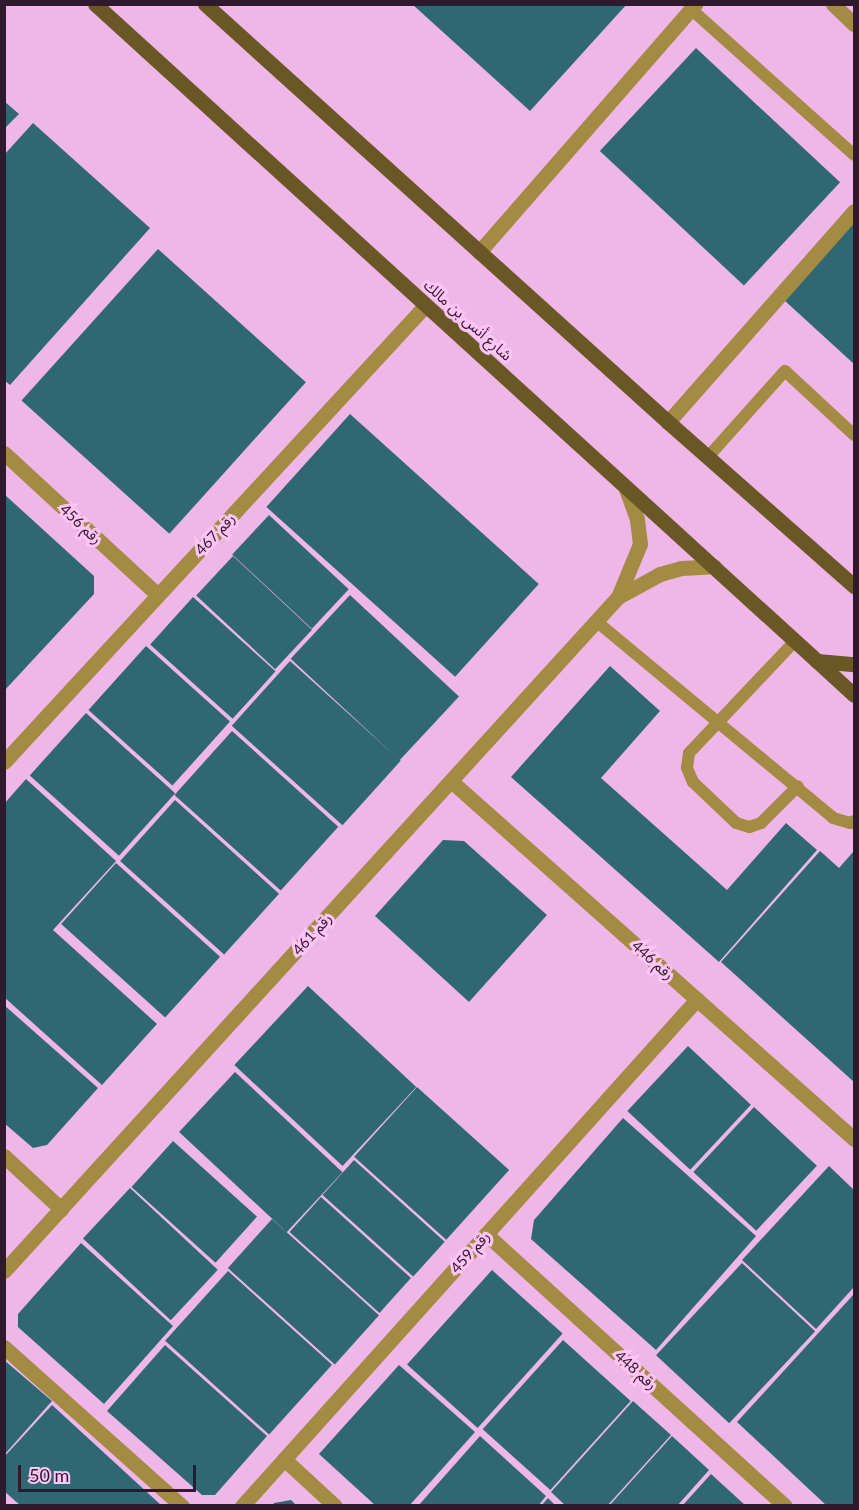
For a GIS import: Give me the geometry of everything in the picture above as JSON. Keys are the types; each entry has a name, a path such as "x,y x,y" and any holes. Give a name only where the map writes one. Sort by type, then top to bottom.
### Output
{"main road":[{"name":"شارع أنس بن مالك","path":"95,4 855,695"},
{"path":"205,4 478,252 855,586"},
{"path":"817,661 855,664"}],"street":[{"path":"833,4 855,24"},
{"path":"478,252 693,7"},
{"path":"668,422 855,211"},
{"name":"رقم 467","path":"4,762 425,306"},
{"name":"رقم 456","path":"4,453 158,595"},
{"path":"618,597 640,544 637,519 626,489"},
{"path":"618,597 660,574 681,568 714,566"},
{"name":"رقم 461","path":"4,1271 618,597"},
{"name":"رقم 446","path":"451,781 855,1139"},
{"name":"رقم 459","path":"242,1506 697,999"},
{"path":"4,1156 61,1209"},
{"name":"رقم 448","path":"486,1234 785,1506"},
{"path":"4,1347 182,1506"},
{"path":"284,1459 335,1506"}],"lane":[{"path":"693,7 855,155"},
{"path":"708,457 785,371 855,435"},
{"path":"596,621 834,818 850,823 855,821"},
{"path":"795,641 689,753 687,768 693,782 736,823 749,827 761,823 798,786"}],"building":[{"path":"412,4 627,4 530,111"},
{"path":"696,48 840,182 744,285 600,151"},
{"path":"4,101 19,114 4,129"},
{"path":"33,123 150,228 10,385 4,380 4,155"},
{"path":"854,222 854,364 784,300"},
{"path":"158,249 306,382 169,534 21,401"},
{"path":"350,414 539,584 455,677 266,507"},
{"path":"4,494 94,576 94,594 4,691"},
{"path":"269,515 349,589 312,629 232,554"},
{"path":"233,556 312,630 275,669 196,595"},
{"path":"350,595 459,697 400,760 291,659"},
{"path":"193,597 275,671 233,719 150,645"},
{"path":"146,646 230,722 172,786 88,710"},
{"path":"290,661 401,761 343,825 232,726"},
{"path":"610,666 660,711 601,778 727,890 786,823 817,850 719,962 511,777"},
{"path":"86,713 175,793 119,856 30,775"},
{"path":"232,731 338,827 281,891 174,795"},
{"path":"26,779 116,861 53,930 157,1024 102,1085 4,997 4,804"},
{"path":"175,800 279,894 224,955 120,861"},
{"path":"443,840 464,841 547,915 469,1002 375,916"},
{"path":"820,851 839,868 854,851 854,1082 721,962"},
{"path":"116,863 220,957 165,1018 61,924"},
{"path":"308,986 416,1087 343,1166 234,1065"},
{"path":"4,1005 98,1088 47,1145 33,1148 4,1123"},
{"path":"688,1046 751,1105 690,1170 627,1111"},
{"path":"235,1072 343,1172 287,1232 179,1132"},
{"path":"417,1087 509,1170 446,1240 354,1157"},
{"path":"754,1107 817,1166 756,1231 693,1172"},
{"path":"623,1118 756,1236 656,1350 531,1239 534,1220"},
{"path":"173,1141 257,1217 215,1263 132,1187"},
{"path":"354,1160 445,1242 413,1277 323,1195"},
{"path":"829,1166 854,1190 854,1287 816,1329 742,1260"},
{"path":"130,1188 218,1270 171,1320 83,1238"},
{"path":"321,1197 411,1278 379,1313 290,1232"},
{"path":"272,1219 379,1315 335,1364 228,1268"},
{"path":"81,1243 173,1326 104,1404 18,1327 18,1314"},
{"path":"742,1263 815,1331 729,1423 656,1355"},
{"path":"492,1270 563,1334 478,1428 407,1364"},
{"path":"228,1271 332,1365 269,1435 165,1341"},
{"path":"854,1294 854,1506 827,1506 737,1422"},
{"path":"563,1340 631,1401 550,1490 483,1429"},
{"path":"165,1345 267,1436 215,1495 202,1495 107,1411"},
{"path":"4,1360 52,1401 4,1455"},
{"path":"399,1365 475,1432 409,1506 376,1506 319,1454"},
{"path":"633,1401 671,1435 607,1506 566,1506 551,1492"},
{"path":"52,1405 162,1506 21,1506 4,1491 4,1457"},
{"path":"480,1436 546,1496 538,1506 418,1506"},
{"path":"672,1436 709,1470 677,1506 609,1506"},
{"path":"711,1474 746,1506 682,1506"},
{"path":"548,1498 556,1506 541,1506"},
{"path":"291,1500 297,1506 272,1506 274,1503"}]}
